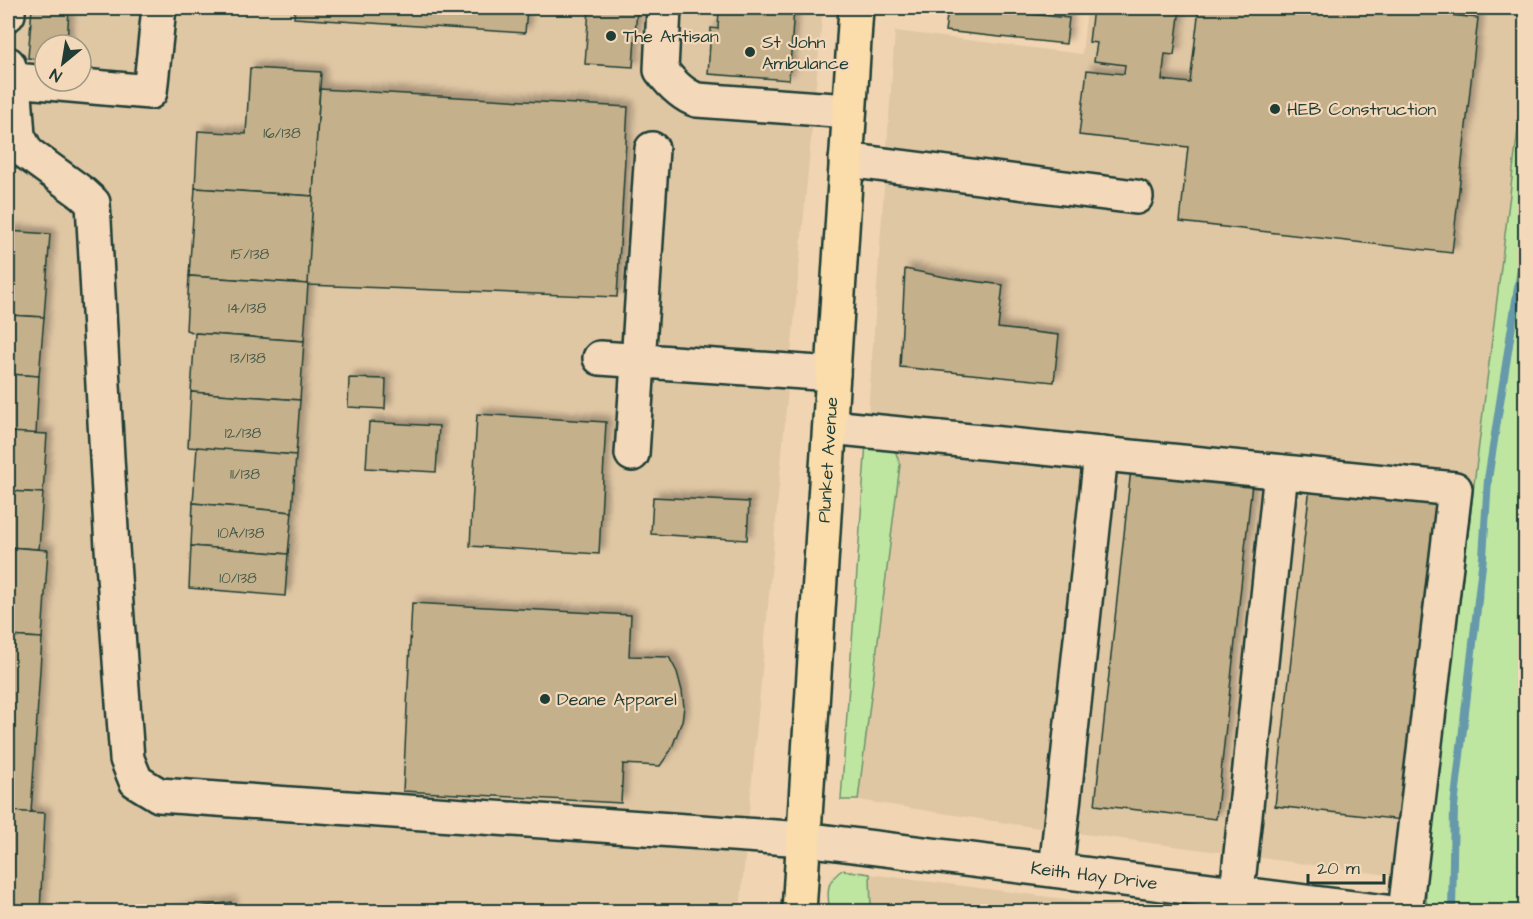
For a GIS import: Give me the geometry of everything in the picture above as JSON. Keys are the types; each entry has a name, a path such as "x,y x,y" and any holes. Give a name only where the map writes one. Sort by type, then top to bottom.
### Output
{"main road":[{"name":"Plunket Avenue","path":"799,912 856,8"}],"street":[{"path":"8,8 8,14"},
{"path":"11,72 150,92 159,8"},
{"path":"664,8 661,70 690,98 849,111"},
{"name":"Keith Hay Drive","path":"11,72 18,136 27,153 93,203 112,548 127,759 136,781 159,795 804,839 1386,912"},
{"path":"632,454 652,149"},
{"path":"846,160 1136,197"},
{"path":"600,358 833,374"},
{"path":"830,427 1455,489 1405,912"},
{"path":"1056,870 1101,454"},
{"path":"1237,892 1281,472"}],"shaded area":[{"path":"8,8 823,8 740,911 8,911"},
{"path":"1087,8 1525,8 1525,73 1425,880 1032,827 858,800 900,465 866,442 895,31 1082,54"},
{"path":"870,874 1159,911 871,911"}],"green space":[{"path":"1525,73 1525,911 1427,911 1425,880"},
{"path":"866,442 893,444 900,465 858,800 841,800"},
{"path":"842,870 870,874 871,911 839,911 829,906 829,886 833,878"}],"building":[{"path":"32,8 69,8 68,33 33,33 33,59 28,58"},
{"path":"295,8 527,8 525,33 294,18"},
{"name":"The Artisan","path":"589,8 637,8 633,67 585,64"},
{"name":"St John Ambulance","path":"719,8 794,8 789,80 708,74 711,28 718,29"},
{"path":"948,8 1069,18 1066,44 945,31"},
{"name":"HEB Construction","path":"1093,8 1180,8 1174,55 1165,54 1162,80 1190,83 1199,8 1384,8 1478,18 1452,253 1180,222 1188,147 1079,135 1087,70 1124,74 1125,65 1094,61 1097,43 1089,42"},
{"path":"250,68 321,72 313,196 195,188 198,131 246,134"},
{"path":"320,89 628,107 617,297 307,285"},
{"path":"195,188 313,196 308,284 189,276"},
{"path":"8,231 50,234 44,317 8,315"},
{"path":"905,269 1003,285 998,328 1059,335 1054,382 900,367"},
{"path":"189,276 308,284 304,341 195,333 186,330"},
{"path":"8,315 44,317 39,376 8,374"},
{"path":"195,333 304,341 300,400 191,392"},
{"path":"8,374 39,376 36,434 8,432"},
{"path":"349,378 386,379 385,409 348,407"},
{"path":"191,392 300,400 296,455 188,447"},
{"path":"477,414 606,422 599,554 470,546"},
{"path":"369,422 439,426 436,472 366,468"},
{"path":"8,432 47,434 43,493 8,491"},
{"path":"197,447 296,455 292,512 193,503"},
{"path":"1131,469 1252,483 1216,819 1095,805"},
{"path":"1310,486 1438,500 1403,820 1275,806"},
{"path":"8,491 43,493 39,549 8,547"},
{"path":"653,497 749,502 747,540 651,534"},
{"path":"193,503 292,512 288,554 191,546"},
{"path":"191,546 288,554 285,596 189,588"},
{"path":"8,547 48,550 42,638 8,636"},
{"name":"Deane Apparel","path":"412,603 631,615 629,656 669,657 677,672 684,707 682,721 671,750 660,766 623,764 621,803 403,791"},
{"path":"8,636 42,638 31,813 8,811"},
{"path":"8,811 45,813 40,912 8,912"},
{"path":"231,902 232,912 171,912"}],"waterway":[{"path":"1452,912 1454,807 1483,557 1488,479 1526,244"}],"place":[{"name":"The Artisan","path":"611,36"},
{"name":"St John Ambulance","path":"750,52"},
{"name":"HEB Construction","path":"1275,109"},
{"name":"Deane Apparel","path":"545,699"}]}
